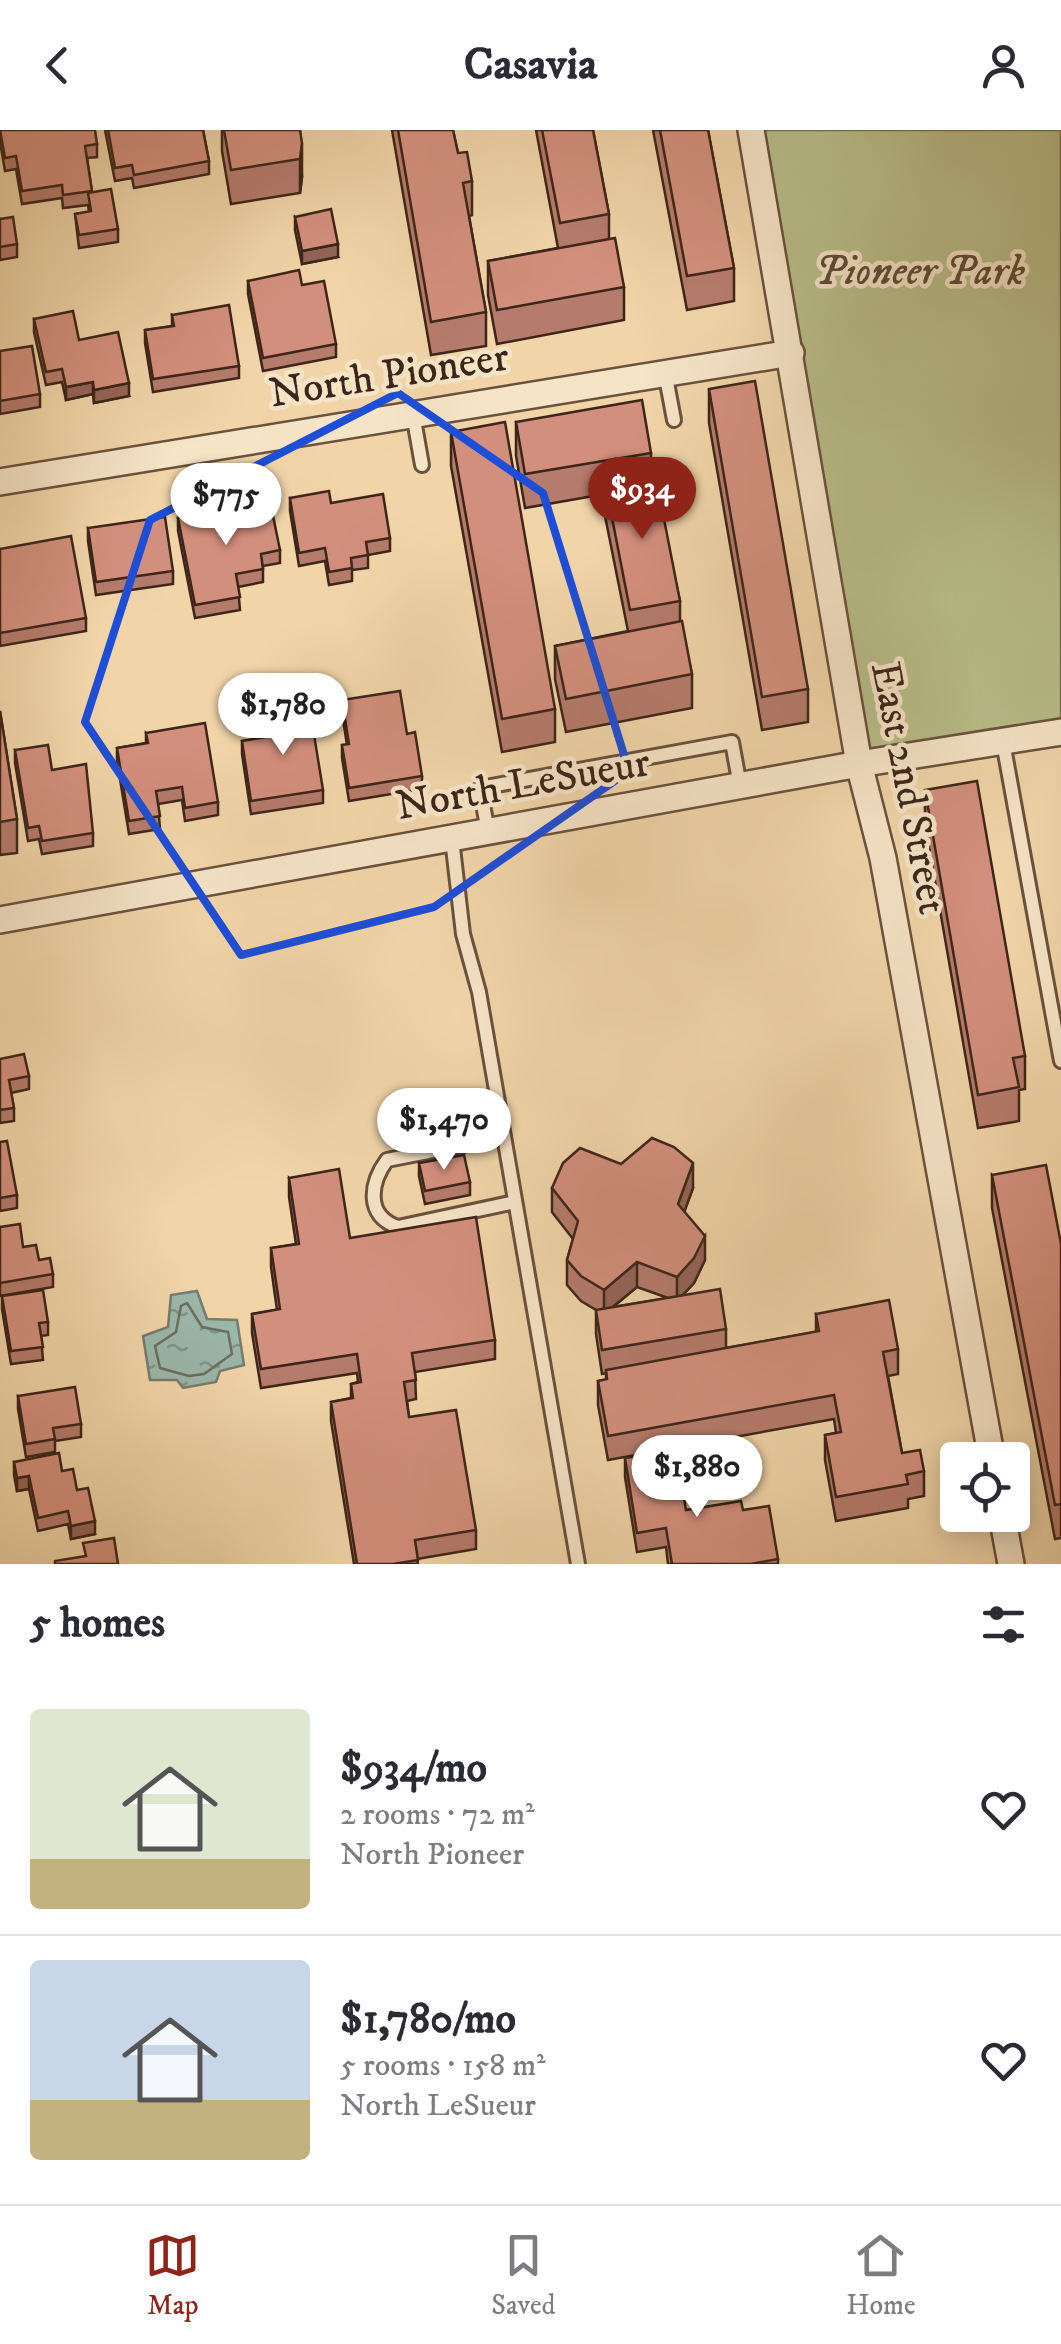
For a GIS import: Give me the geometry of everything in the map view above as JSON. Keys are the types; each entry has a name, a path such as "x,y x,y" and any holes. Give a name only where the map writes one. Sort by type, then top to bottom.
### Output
{"street":[{"name":"East 2nd Street","path":"751,130 859,764 883,858 989,1442"},
{"name":"North Pioneer","path":"0,482 791,353"},
{"name":"North LeSueur","path":"0,920 859,764 1061,732"},
{"path":"1005,1532 1011,1564"}],"lane":[{"path":"666,372 674,420"},
{"path":"412,412 422,465"},
{"path":"488,832 480,788 732,742 740,786"},
{"path":"1003,742 1061,1061"},
{"path":"452,839 464,934 479,992 578,1564"},
{"path":"504,1136 387,1160 372,1190 376,1210 387,1223 398,1227 516,1202"}],"highlighted area":[{"path":"398,393 543,493 629,771 434,907 241,955 85,722 150,520"}],"green space":[{"name":"Pioneer Park","path":"751,130 1061,130 1061,732 859,764"}],"water":[{"path":"197,1291 207,1319 237,1320 244,1365 220,1371 216,1382 183,1388 177,1380 150,1380 143,1336 168,1327 171,1295"}],"building":[{"path":"0,130 95,130 97,144 85,146 92,191 63,195 62,185 22,191 16,156 5,158"},
{"path":"108,130 203,130 209,161 134,175 132,165 115,168"},
{"path":"224,130 300,130 300,159 231,170"},
{"path":"398,130 453,130 458,153 467,152 472,181 463,183 486,312 431,322"},
{"path":"542,130 593,130 609,214 560,223"},
{"path":"660,130 708,130 734,268 687,276"},
{"path":"111,189 118,229 79,235 75,214 91,211 88,193"},
{"path":"331,209 338,244 302,251 295,217"},
{"path":"13,217 17,244 0,247 0,219"},
{"path":"615,238 624,287 497,310 488,261"},
{"path":"299,270 302,285 324,281 336,344 263,358 248,281"},
{"path":"229,305 239,366 153,379 145,330 174,326 172,315"},
{"path":"73,311 79,340 118,332 129,383 94,390 93,382 66,387 62,369 46,372 34,319"},
{"path":"32,346 40,394 0,401 0,351"},
{"path":"755,381 808,689 762,697 709,389"},
{"path":"642,400 651,453 525,474 516,422"},
{"path":"505,422 555,709 502,719 451,432"},
{"path":"655,473 680,601 630,610 605,482"},
{"path":"329,491 331,503 383,494 390,538 366,542 368,555 351,558 352,568 329,572 325,548 299,553 290,498"},
{"path":"270,501 280,550 261,554 263,569 236,574 240,597 195,605 178,518"},
{"path":"165,517 173,571 96,582 88,528"},
{"path":"71,536 86,618 0,633 0,549"},
{"path":"682,621 692,674 566,699 555,646"},
{"path":"400,691 407,734 415,732 422,776 349,788 342,745 349,744 342,700"},
{"path":"310,710 323,790 251,801 242,741 265,737 262,717"},
{"path":"0,711 17,819 0,822"},
{"path":"205,723 218,802 185,808 182,787 156,791 160,816 129,821 117,748 148,743 146,733"},
{"path":"48,745 52,770 86,764 93,833 42,841 39,826 28,828 15,750"},
{"path":"977,781 1025,1056 1013,1058 1019,1087 978,1095 925,790"},
{"path":"24,1054 29,1076 9,1080 14,1108 0,1110 0,1059"},
{"path":"652,1138 674,1147 693,1163 678,1204 705,1236 694,1258 677,1277 637,1262 604,1290 581,1276 567,1260 578,1221 552,1188 563,1163 580,1148 621,1164"},
{"path":"7,1141 17,1195 0,1198 0,1142"},
{"path":"464,1155 470,1182 425,1191 419,1163"},
{"path":"1046,1165 1061,1244 1061,1504 1055,1505 992,1175"},
{"path":"339,1169 350,1238 476,1217 495,1340 412,1353 416,1380 404,1382 409,1417 456,1410 476,1530 415,1540 418,1560 357,1564 331,1402 353,1398 351,1384 361,1382 357,1354 261,1369 252,1314 280,1309 271,1248 299,1244 289,1178"},
{"path":"20,1224 23,1247 36,1245 39,1260 50,1258 53,1274 0,1283 0,1227"},
{"path":"720,1289 726,1329 602,1350 596,1310"},
{"path":"43,1290 48,1322 39,1323 43,1347 11,1351 2,1296"},
{"path":"889,1300 898,1349 883,1352 902,1453 920,1450 924,1471 906,1475 908,1484 836,1497 825,1435 841,1432 834,1395 608,1436 598,1381 607,1379 606,1370 819,1331 816,1314"},
{"path":"75,1387 81,1424 53,1428 55,1439 26,1444 18,1396"},
{"path":"664,1452 668,1475 680,1472 686,1510 741,1501 743,1510 769,1506 778,1559 751,1564 672,1564 666,1528 637,1533 625,1458"},
{"path":"59,1453 62,1471 73,1469 77,1490 88,1488 95,1521 71,1526 68,1511 38,1518 29,1476 17,1478 14,1462"},
{"path":"114,1538 118,1564 55,1564 86,1556 83,1543"}]}
